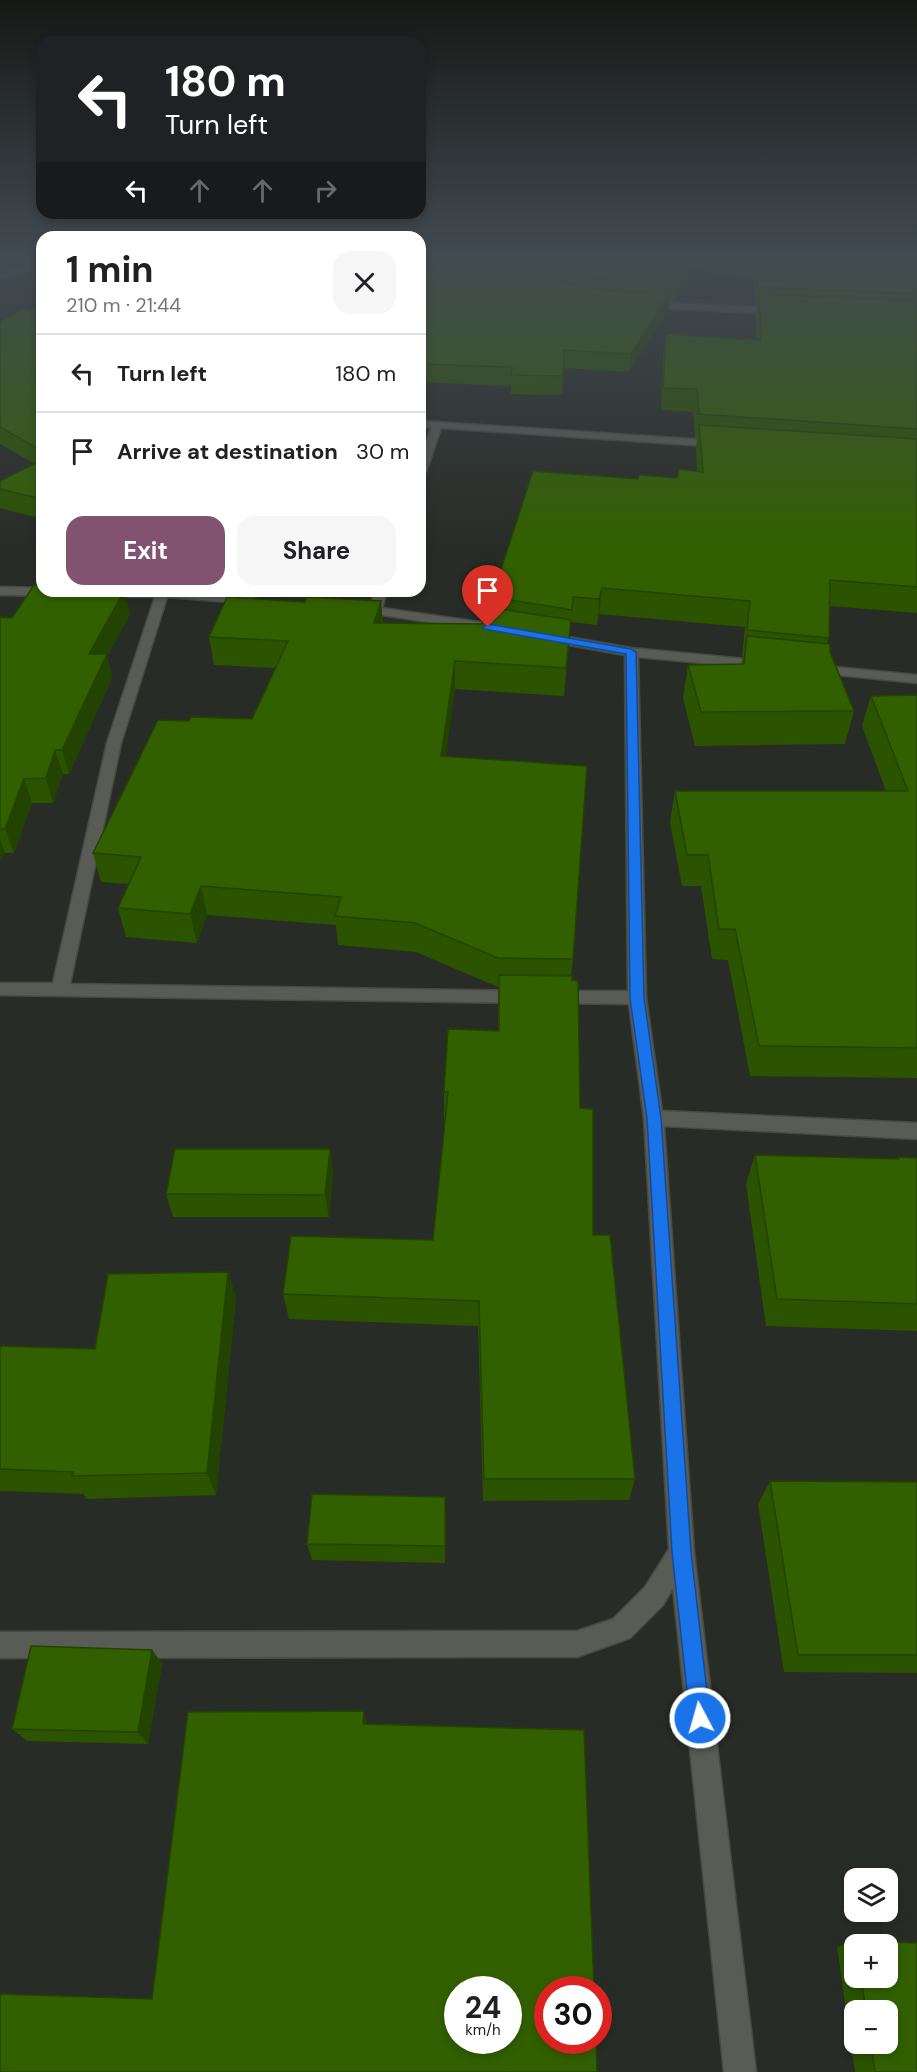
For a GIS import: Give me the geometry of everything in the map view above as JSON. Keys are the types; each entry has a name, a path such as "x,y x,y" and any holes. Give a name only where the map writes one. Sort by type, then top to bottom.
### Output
{"street":[{"path":"426,424 730,445"},
{"path":"426,457 437,425"},
{"path":"0,591 36,592"},
{"path":"60,990 114,744 161,597"},
{"path":"215,597 268,601"},
{"path":"375,609 379,597"},
{"path":"351,608 375,609 510,631"},
{"path":"533,634 631,652 774,666"},
{"path":"631,652 637,998 654,1118 682,1552 740,2072"},
{"path":"798,668 917,679"},
{"path":"0,989 637,998"},
{"path":"654,1118 917,1131"},
{"path":"0,1645 577,1644 621,1629 654,1596 682,1552"}],"building":[{"path":"0,354 36,354 36,448 0,427"},
{"path":"426,354 564,354 563,376 511,375 512,367 426,364"},
{"path":"665,354 917,354 917,429 699,414 697,389 663,388"},
{"path":"699,425 917,439 917,587 830,580 829,638 747,630 750,601 602,588 599,599 573,597 572,610 492,597 533,471 638,479 639,475 677,478 679,469 703,472"},
{"path":"36,463 36,498 0,489 0,481"},
{"path":"34,585 36,585 36,597 121,597 89,654 107,654 62,750 55,750 46,778 24,779 5,829 0,829 0,617 12,618"},
{"path":"227,597 305,602 307,597 381,601 374,623 482,624 488,607 571,620 566,668 455,661 441,756 587,766 573,959 498,958 415,923 335,916 341,897 201,886 190,914 118,908 141,857 93,853 158,720 189,721 191,717 252,719 288,641 209,637"},
{"path":"747,636 830,644 830,652 854,711 701,712 688,665 744,664"},
{"path":"917,695 917,1048 759,1046 735,929 719,929 708,855 687,855 675,791 908,791 871,696"},
{"path":"499,975 572,976 572,980 578,981 580,1108 593,1109 593,1235 610,1235 635,1479 484,1479 479,1301 283,1294 291,1236 433,1240 448,1092 444,1092 448,1029 499,1031"},
{"path":"175,1149 330,1149 325,1195 166,1194"},
{"path":"755,1155 917,1158 917,1304 777,1299"},
{"path":"228,1272 207,1473 72,1476 73,1472 0,1469 0,1346 95,1349 108,1274"},
{"path":"770,1481 917,1482 917,1655 798,1655"},
{"path":"312,1494 445,1497 445,1546 307,1544"},
{"path":"31,1646 152,1650 138,1732 12,1729"},
{"path":"364,1711 363,1724 584,1730 593,1976 534,1976 534,2054 596,2054 597,2072 0,2072 0,1994 152,1999 188,1712"},
{"path":"898,1942 917,1943 917,2072 875,2072 873,2054 898,2054 898,2000 864,2000 863,1988 898,1988"}],"route":[{"path":"488,627 631,652 637,998 654,1118 682,1552 700,1718"}]}
